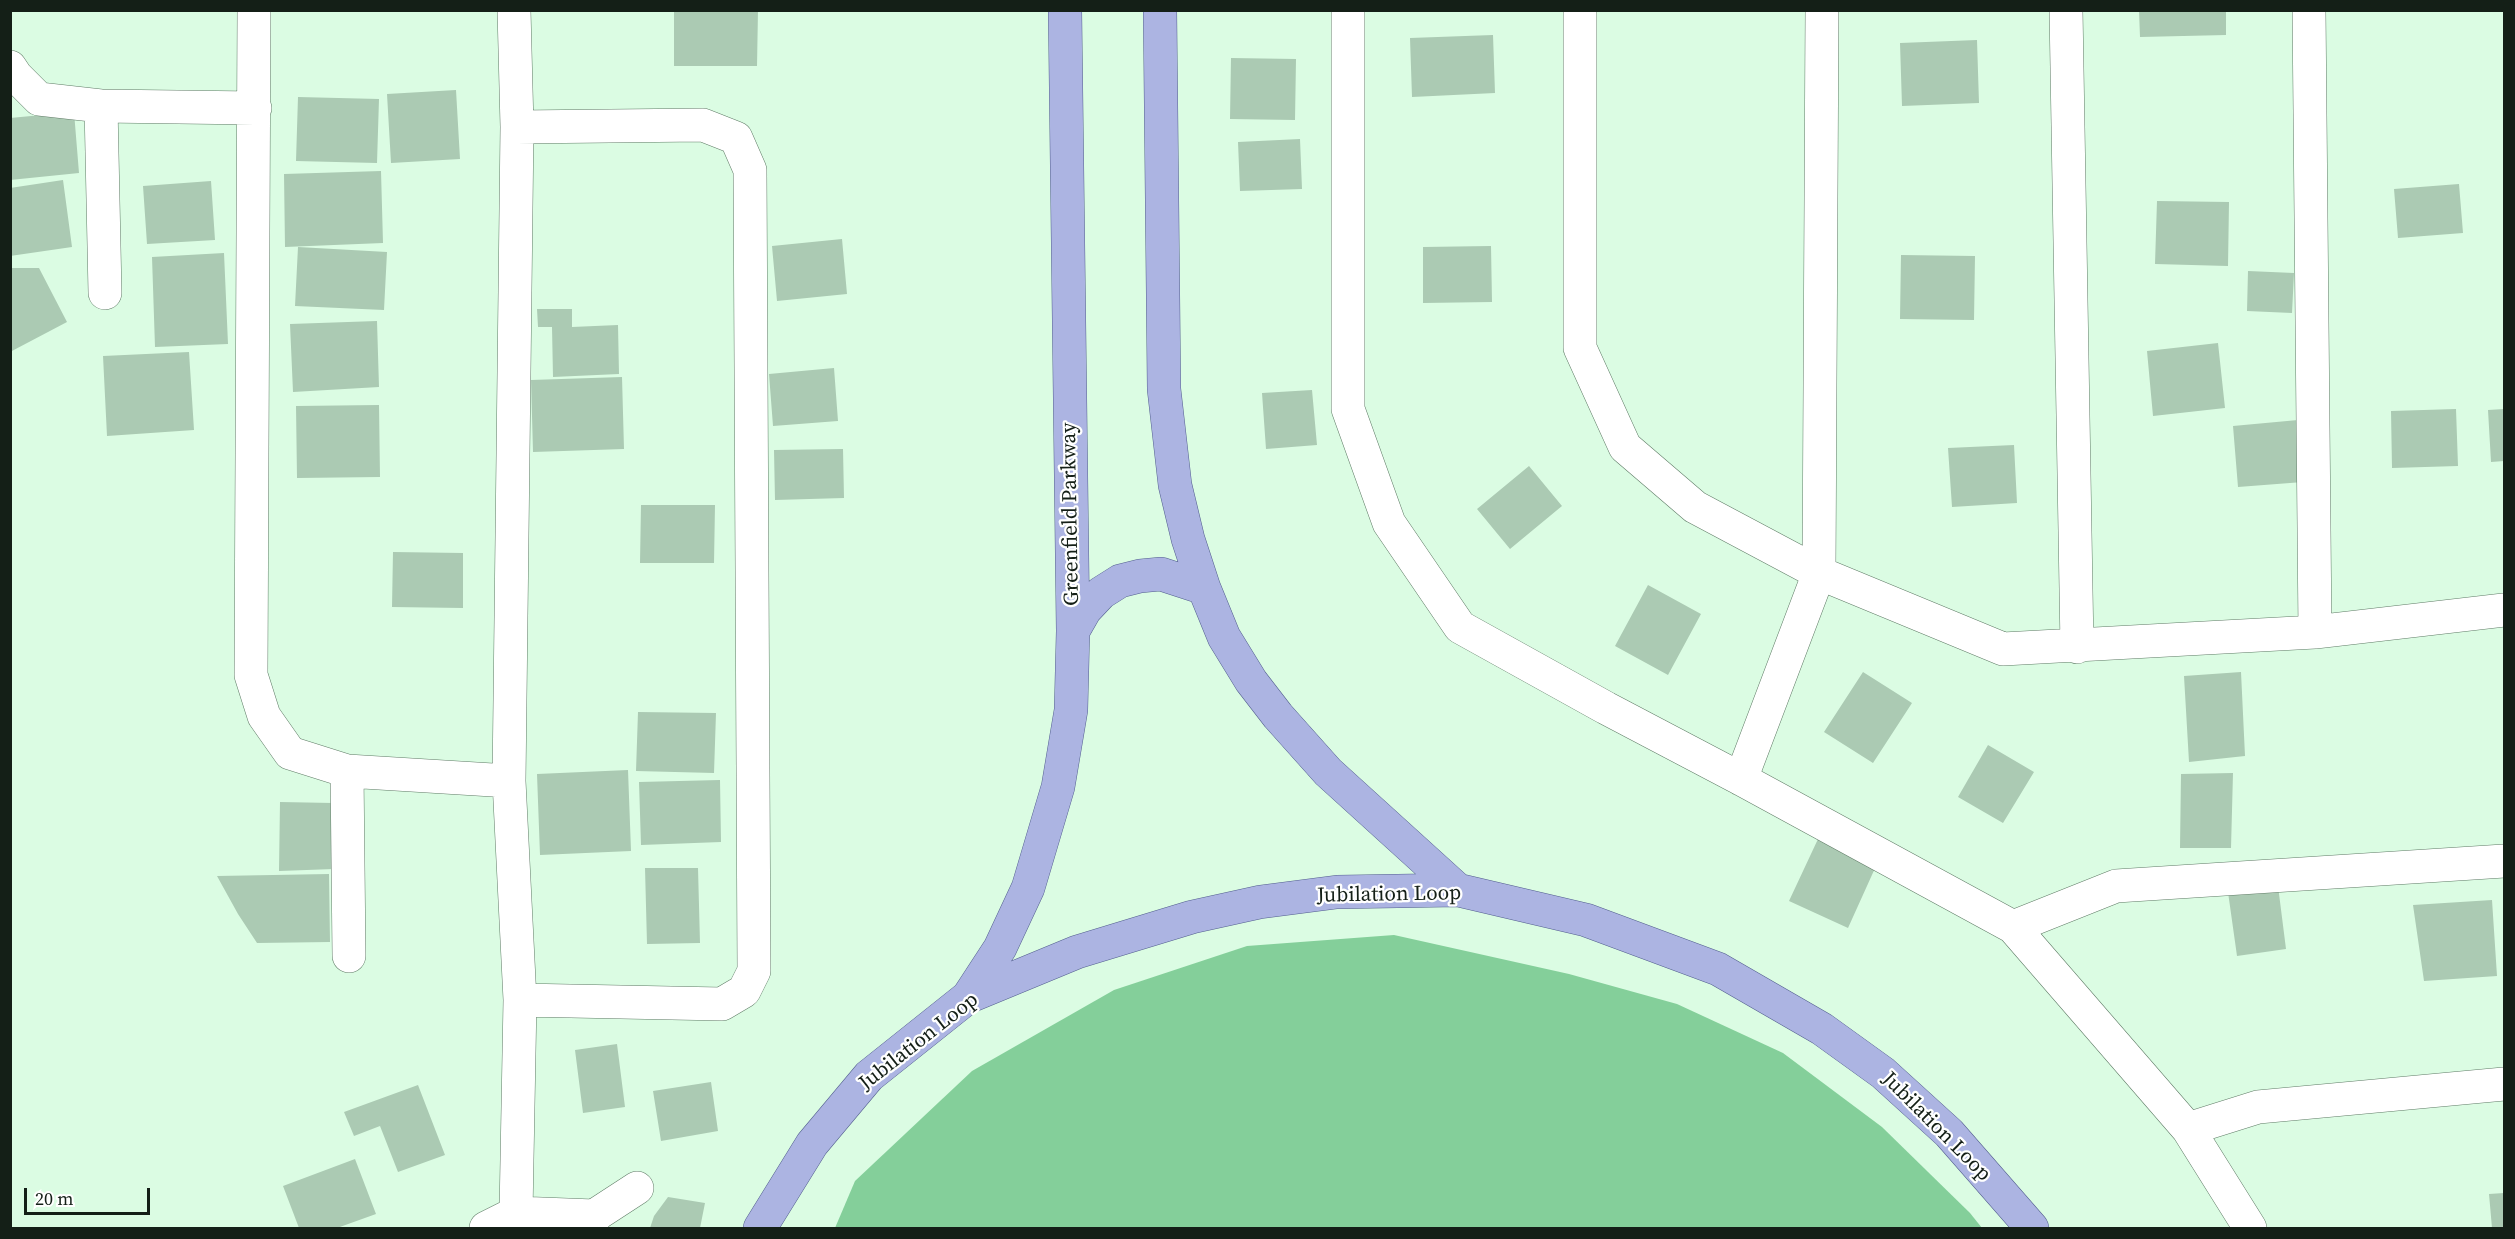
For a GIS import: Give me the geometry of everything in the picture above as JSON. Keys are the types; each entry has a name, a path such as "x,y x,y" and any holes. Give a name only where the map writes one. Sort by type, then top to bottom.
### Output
{"main road":[{"name":"Greenfield Parkway","path":"968,997 1012,924 1044,839 1058,787 1071,710 1073,631 1065,10"},
{"path":"1160,10 1164,390 1175,485 1188,539 1204,588 1224,637 1251,681 1278,716 1328,772 1458,890"},
{"path":"1073,631 1085,610 1101,593 1120,581 1161,574 1204,588"},
{"name":"Jubilation Loop","path":"760,1228 812,1144 869,1076 968,997 1097,946 1192,917 1260,902 1337,892 1458,890 1586,920 1718,969 1822,1029 1883,1073 1948,1133 2032,1228"}],"street":[{"path":"254,10 251,675 264,717 290,753 346,771 509,781"},
{"path":"514,10 517,127 509,781 520,1000 516,1213"},
{"path":"1348,10 1348,410 1389,523 1460,627 2013,927 2188,1130 2250,1228"},
{"path":"1580,10 1580,348 1625,447 1695,507 1819,573 2003,649 2077,647 2314,632 2505,610"},
{"path":"1741,779 1819,573 1822,10"},
{"path":"2066,10 2077,647"},
{"path":"2309,10 2314,632"},
{"path":"10,67 39,99 101,106 255,108"},
{"path":"101,106 105,293"},
{"path":"517,127 703,125 736,138 750,170 754,947 754,971 744,991 722,1004 520,1000"},
{"path":"346,771 349,957"},
{"path":"2013,927 2116,886 2505,861"},
{"path":"2188,1130 2258,1107 2505,1084"},
{"path":"486,1228 516,1213 593,1222 637,1188"}],"green space":[{"path":"1394,935 1569,974 1677,1004 1783,1053 1882,1127 1970,1213 1982,1228 835,1228 855,1181 972,1071 1114,990 1247,946"}],"building":[{"path":"674,10 758,10 757,66 674,66"},
{"path":"2139,10 2226,10 2226,35 2140,37"},
{"path":"1493,35 1495,93 1412,97 1410,38"},
{"path":"1977,40 1979,103 1902,106 1900,43"},
{"path":"1231,58 1296,59 1295,120 1230,119"},
{"path":"456,90 460,159 391,163 387,94"},
{"path":"298,97 379,99 377,163 296,161"},
{"path":"74,112 79,173 10,180 10,118"},
{"path":"1300,139 1302,189 1240,191 1238,142"},
{"path":"381,171 383,243 285,247 284,174"},
{"path":"63,180 72,247 10,256 10,188"},
{"path":"211,181 215,240 147,244 143,186"},
{"path":"2459,184 2463,233 2398,238 2394,189"},
{"path":"2157,201 2229,202 2228,266 2155,264"},
{"path":"842,239 847,294 777,301 772,246"},
{"path":"1491,246 1492,302 1423,303 1423,247"},
{"path":"298,247 387,252 384,310 295,306"},
{"path":"224,253 228,344 155,347 152,257"},
{"path":"1901,255 1975,256 1974,320 1900,319"},
{"path":"10,268 39,268 67,322 10,352"},
{"path":"2248,271 2294,273 2292,313 2247,311"},
{"path":"537,309 572,309 572,327 618,325 619,374 553,377 552,327 538,327"},
{"path":"377,321 379,387 293,392 290,324"},
{"path":"2218,343 2225,408 2153,416 2147,351"},
{"path":"189,352 194,430 107,436 103,356"},
{"path":"834,368 838,421 773,426 769,374"},
{"path":"622,377 624,449 533,452 531,380"},
{"path":"1312,390 1317,445 1266,449 1262,393"},
{"path":"379,405 380,477 297,478 296,406"},
{"path":"2456,409 2458,466 2392,468 2391,411"},
{"path":"2504,409 2504,461 2491,462 2488,410"},
{"path":"2298,420 2303,482 2238,487 2233,426"},
{"path":"2014,445 2017,503 1952,507 1948,448"},
{"path":"843,449 844,498 775,500 774,450"},
{"path":"1529,466 1562,506 1510,549 1477,509"},
{"path":"641,505 715,505 714,563 640,563"},
{"path":"393,552 463,553 463,608 392,607"},
{"path":"1648,585 1701,614 1668,675 1615,646"},
{"path":"1863,672 1912,703 1873,763 1824,732"},
{"path":"2241,672 2245,756 2189,762 2184,676"},
{"path":"638,712 716,713 714,773 636,771"},
{"path":"1988,745 2034,772 2003,823 1958,797"},
{"path":"628,770 631,851 540,855 537,774"},
{"path":"2233,773 2231,848 2180,848 2181,774"},
{"path":"720,780 721,842 641,845 639,782"},
{"path":"280,802 333,803 334,869 279,871"},
{"path":"1818,839 1876,866 1848,928 1789,901"},
{"path":"645,868 698,868 700,943 647,944"},
{"path":"329,874 330,942 257,943 217,876"},
{"path":"2277,878 2286,949 2237,956 2227,885"},
{"path":"2492,900 2497,976 2424,981 2413,905"},
{"path":"617,1044 625,1107 583,1113 575,1050"},
{"path":"711,1082 718,1131 661,1141 653,1091"},
{"path":"418,1085 445,1155 398,1172 380,1126 354,1136 344,1112"},
{"path":"355,1159 376,1214 337,1228 299,1228 283,1186"},
{"path":"2504,1193 2504,1228 2492,1228 2489,1194"},
{"path":"668,1197 705,1203 700,1228 650,1228 654,1216"}]}
